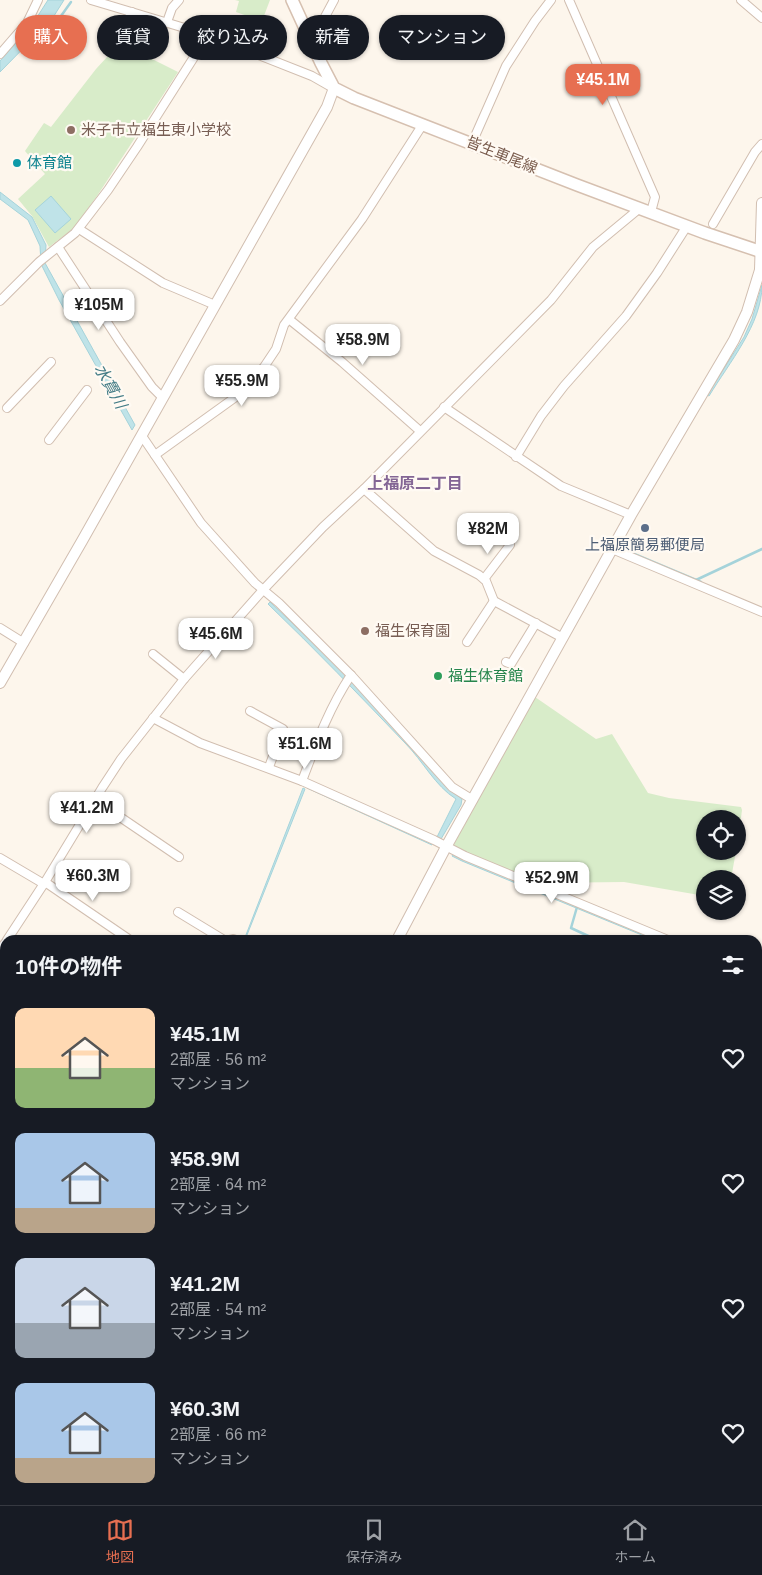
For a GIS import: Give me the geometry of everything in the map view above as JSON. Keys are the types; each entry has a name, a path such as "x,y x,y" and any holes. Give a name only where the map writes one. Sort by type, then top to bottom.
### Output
{"main road":[{"path":"292,0 299,15"},
{"path":"320,60 334,88"},
{"name":"皆生車尾線","path":"334,88 354,98 577,185 761,252"}],"street":[{"path":"0,54 27,23 38,0"},
{"path":"91,0 142,15"},
{"path":"169,16 172,8 179,0"},
{"path":"325,15 334,0"},
{"path":"472,143 506,66 535,21 552,0"},
{"path":"568,0 655,197 651,212"},
{"path":"741,0 762,18"},
{"path":"0,300 46,256 79,229 137,148 192,60"},
{"path":"0,682 142,436 327,107 334,88 312,76 271,60"},
{"path":"155,455 222,408 253,381 276,349 284,325 290,320 362,219 416,132 423,124"},
{"path":"713,224 755,152 762,144"},
{"path":"400,935 446,847 631,515 734,340 760,270 762,203"},
{"path":"10,935 45,883 121,759 184,679 323,526 364,489 444,406 551,300 593,248 640,208"},
{"path":"516,457 541,416 564,386 626,316 688,226"},
{"path":"79,229 163,283 215,305"},
{"path":"58,247 120,342 152,387 163,398"},
{"path":"290,320 342,362 420,431"},
{"path":"7,408 51,362"},
{"path":"48,440 87,390"},
{"path":"444,406 561,486 631,515"},
{"path":"142,436 201,523 263,590 279,603 350,675 452,787 473,800"},
{"path":"364,489 434,551 484,579 494,601 563,638"},
{"path":"484,579 510,545"},
{"path":"612,549 762,612"},
{"path":"466,642 494,601"},
{"path":"506,662 511,664 536,623"},
{"path":"0,628 24,643"},
{"path":"153,654 184,679"},
{"path":"302,781 325,720 336,696 350,675"},
{"path":"250,711 283,729 269,767"},
{"path":"153,718 200,743 269,767 464,856 656,935"},
{"path":"95,800 179,857"},
{"path":"0,858 45,883 123,935"},
{"path":"178,912 216,935"}],"green space":[{"path":"235,0 270,0 264,15 245,15 236,12 239,1"},
{"path":"104,60 154,60 178,72 74,228 49,247 32,216 18,199 45,174 25,151 44,123 51,127"},
{"path":"535,697 596,739 612,734 648,793 669,798 741,807 742,810 696,810 696,860 734,860 733,870 696,870 696,894 624,882 538,883 466,854 455,848 454,844"}],"water":[{"path":"48,0 64,0 55,15 38,15"},
{"path":"15,44 15,57 0,72 0,61"},
{"name":"水貫川","path":"0,192 32,217 46,245 45,263 135,425 132,430 59,300 41,264 40,246 28,220 0,199"},
{"path":"51,196 71,219 55,233 35,210"},
{"path":"762,285 761,300 751,329 709,396 707,395 744,337 752,319"},
{"path":"270,602 324,653 416,750 447,787 462,799 461,805 441,839 437,837 456,799 435,780 411,750 320,655 268,604"},
{"path":"308,786 432,843 432,845 307,788"},
{"path":"303,788 305,789 246,935"},
{"path":"454,853 650,935 642,935 452,856"}],"waterway":[{"path":"62,15 71,2"},
{"path":"620,548 701,582"},
{"path":"696,580 762,549"},
{"path":"577,907 571,928 586,935"}],"place":[{"name":"米子市立福生東小学校","path":"71,130"},
{"name":"体育館","path":"17,163"},
{"name":"上福原簡易郵便局","path":"645,528"},
{"name":"福生保育園","path":"365,631"},
{"name":"福生体育館","path":"438,676"}],"district":[{"name":"上福原二丁目","path":"415,483"}]}
